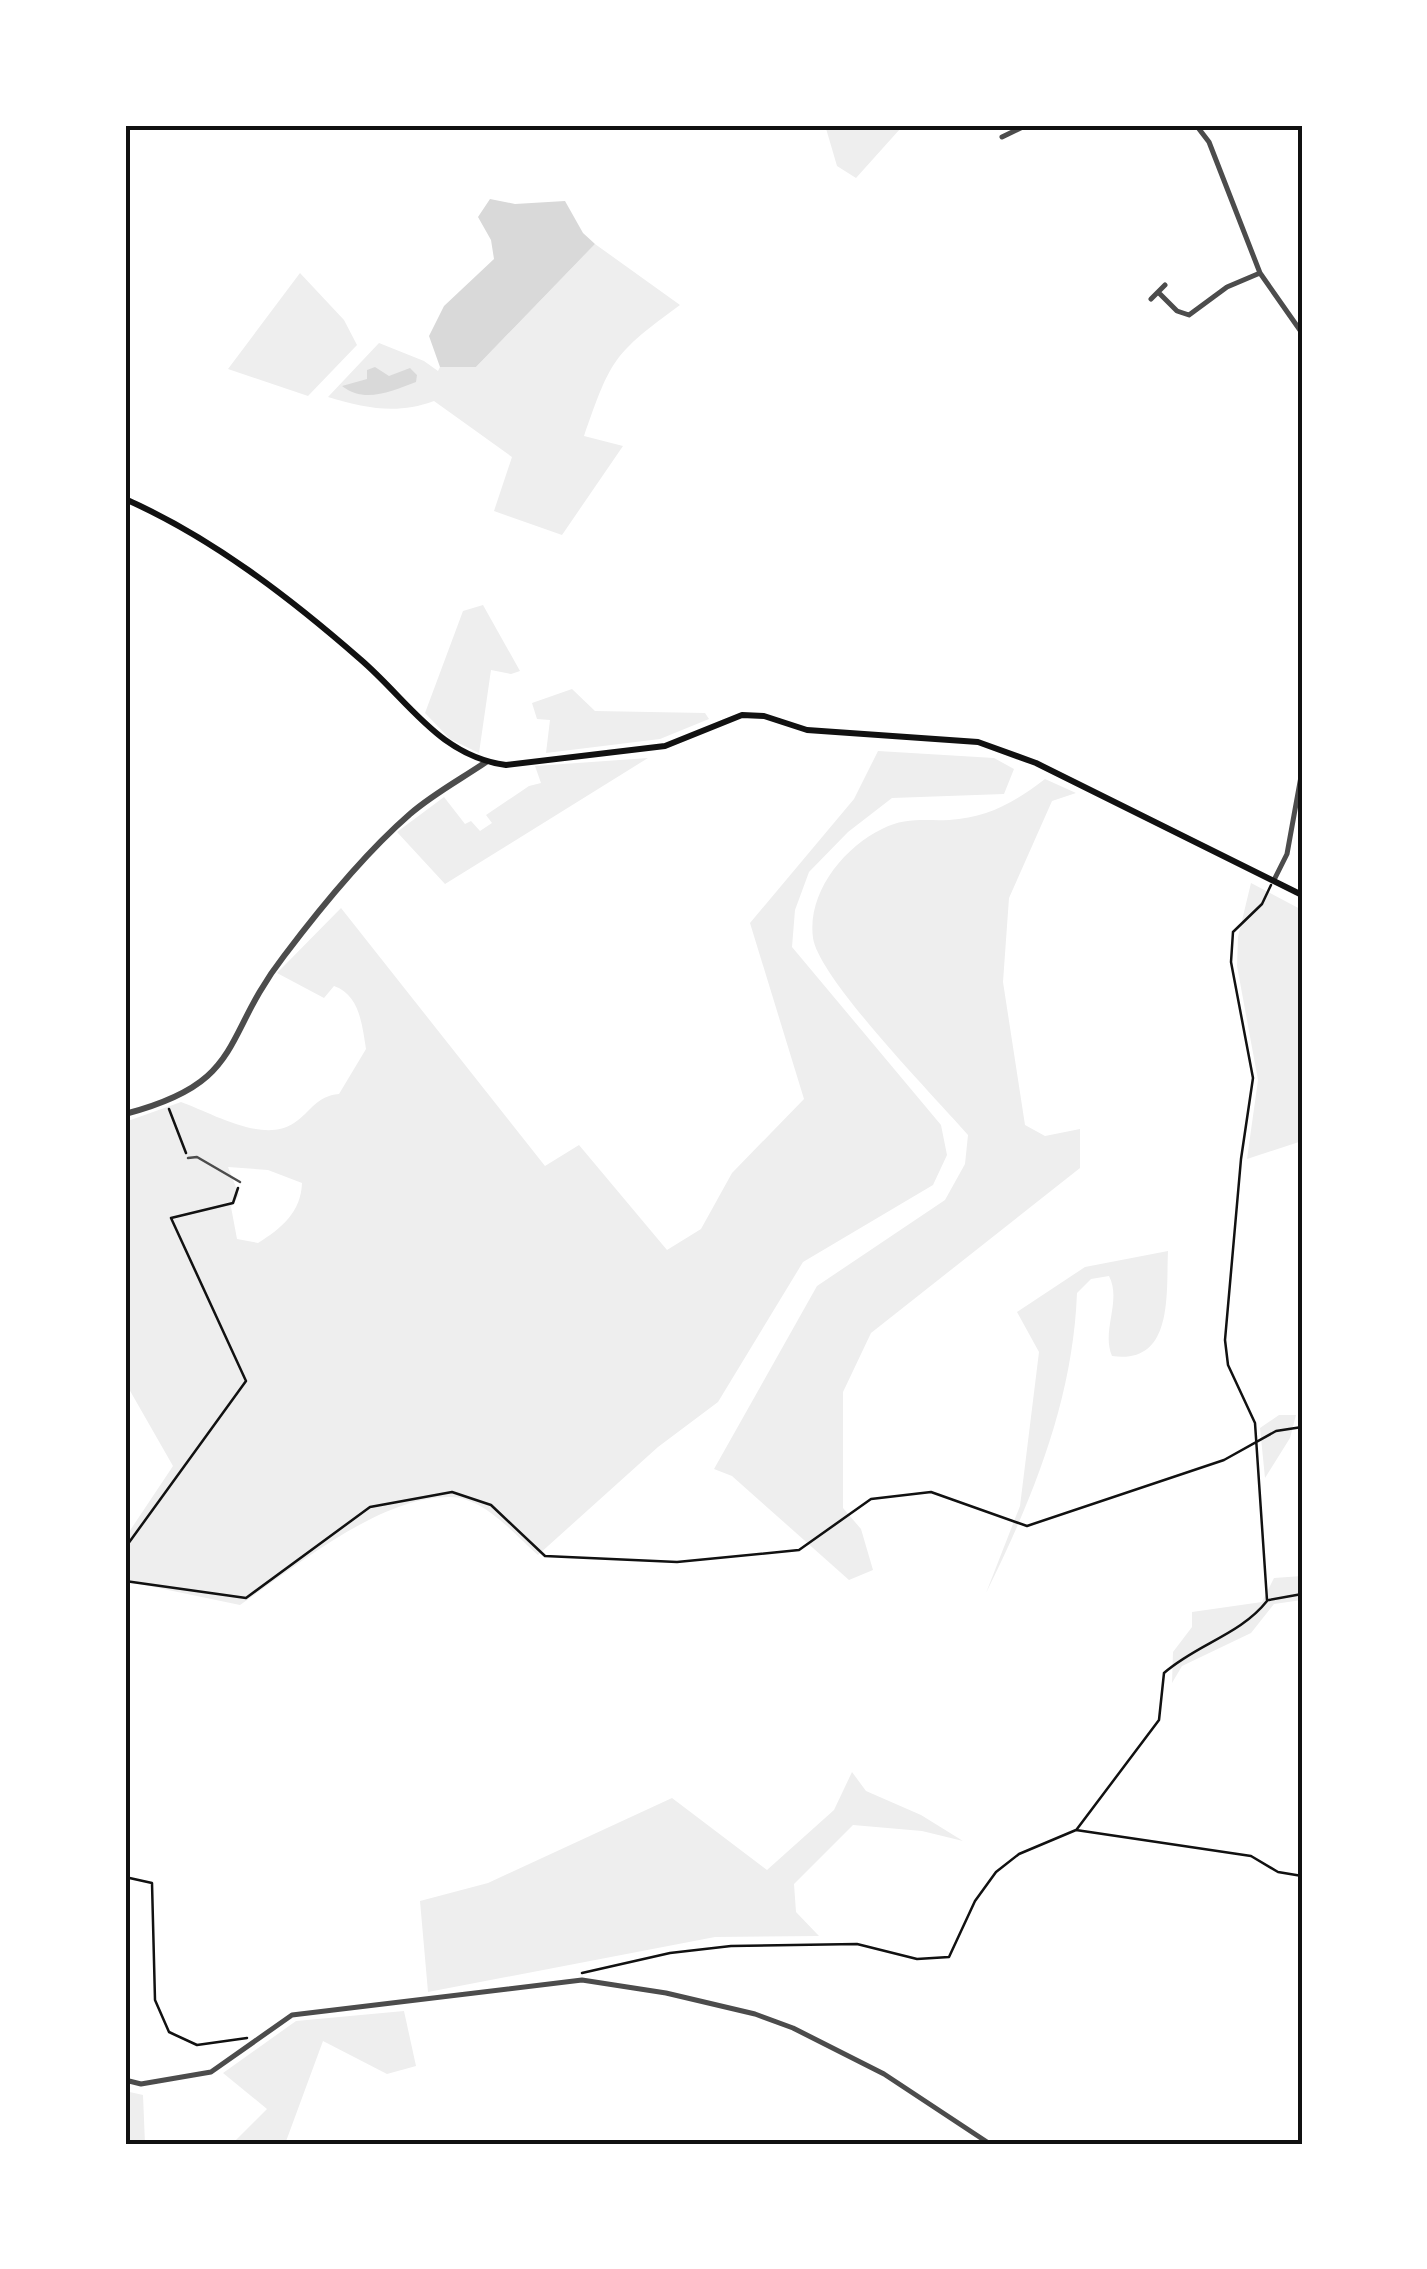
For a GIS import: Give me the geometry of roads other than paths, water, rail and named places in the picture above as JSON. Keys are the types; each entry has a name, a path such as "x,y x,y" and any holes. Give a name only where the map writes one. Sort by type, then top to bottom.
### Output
{"main road":[{"path":"125,500 176,522 257,576 361,660 446,744 486,762 506,765 665,746 742,714 764,716 807,730 978,742 1036,764 1302,895"}],"street":[{"path":"1002,137 1027,125"},
{"path":"1197,125 1209,142 1260,273 1302,334"},
{"path":"1158,292 1177,312 1188,316 1227,286 1260,273"},
{"path":"1151,299 1165,285"},
{"path":"125,1114 167,1103 200,1084 224,1062 282,957 379,845 412,812 486,762"},
{"path":"1274,880 1287,854 1302,771"},
{"path":"125,2080 140,2084 211,2072 292,2015 372,2009 568,1981 666,1993 793,2028 884,2074 990,2144"}],"lane":[{"path":"188,1158 197,1157 240,1182"}]}
